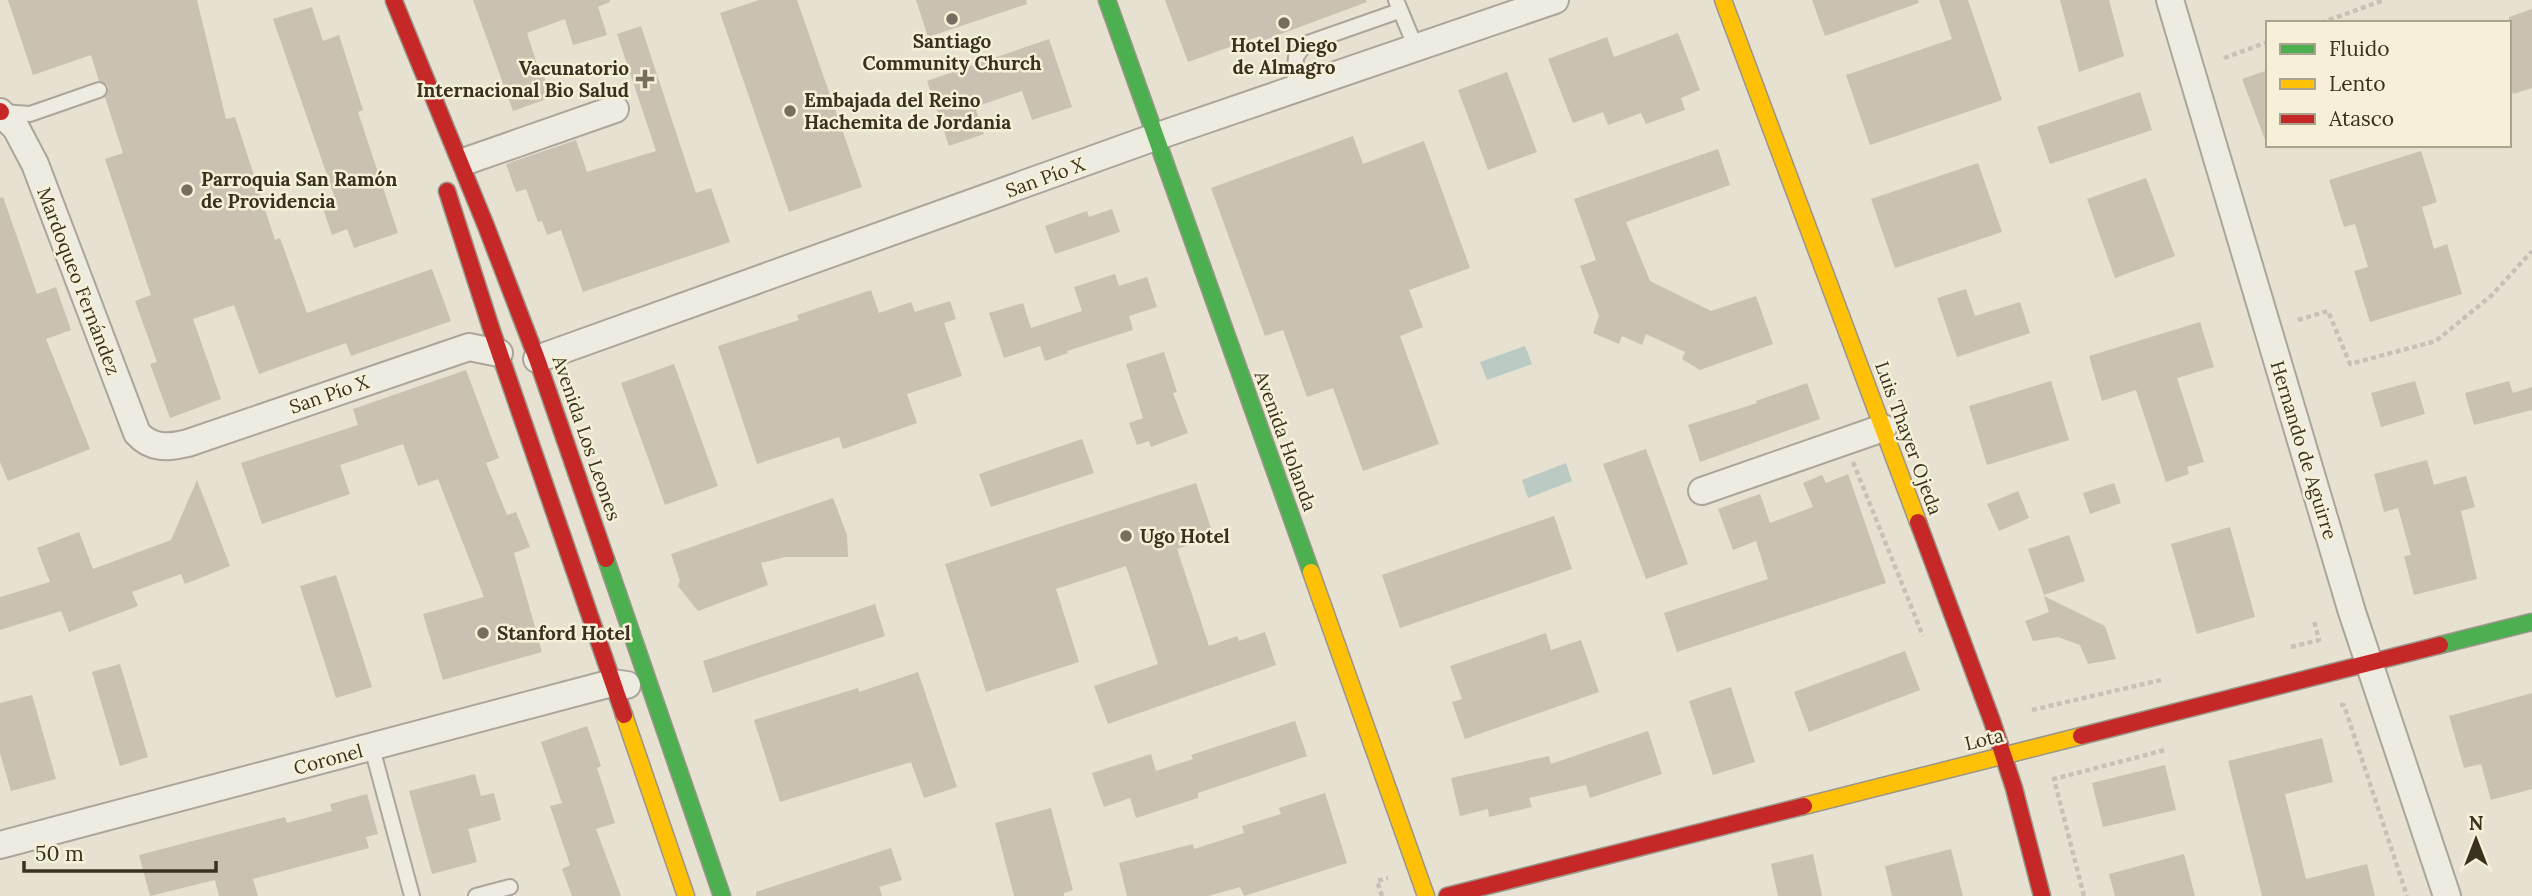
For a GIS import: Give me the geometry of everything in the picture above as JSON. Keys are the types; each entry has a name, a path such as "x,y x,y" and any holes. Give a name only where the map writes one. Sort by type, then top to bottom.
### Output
{"street":[{"name":"Avenida Holanda","path":"1107,0 1426,896"},
{"name":"San Pío X","path":"537,359 1155,137 1555,0"},
{"name":"Luis Thayer Ojeda","path":"1723,0 2003,756 2042,896"},
{"name":"Hernando de Aguirre","path":"2170,0 2369,663 2447,896"},
{"name":"Avenida Los Leones","path":"394,1 430,131"},
{"name":"Avenida Los Leones","path":"394,1 537,359 722,896"},
{"path":"447,87 486,226"},
{"path":"469,160 615,109"},
{"name":"Mardoqueo Fernández","path":"0,112 16,128 35,164 137,433 145,442 159,446"},
{"path":"441,170 499,353 686,896"},
{"name":"San Pío X","path":"159,446 171,447 188,443 459,349 478,347 499,353"},
{"path":"1702,491 1883,428"},
{"name":"Lota","path":"1447,896 2532,622"},
{"path":"612,683 633,686 654,697"},
{"name":"Coronel","path":"0,845 612,683"}],"lane":[{"path":"1294,90 1296,57 1306,44 1398,5 1416,48"},
{"path":"0,112 30,114 99,90"},
{"path":"372,748 412,896"},
{"path":"476,896 510,887"}],"path":[{"path":"2326,21 2384,0"},
{"path":"2224,58 2266,43"},
{"path":"2298,320 2328,311 2350,364 2436,341 2491,296 2532,251"},
{"path":"1850,454 1926,643"},
{"path":"2287,648 2319,640 2314,621"},
{"path":"2032,710 2168,679"},
{"path":"2334,707 2344,705 2407,896"},
{"path":"2054,779 2084,896"},
{"path":"1377,881 1382,896"}],"shaded area":[{"path":"1525,346 1532,364 1487,380 1480,362"},
{"path":"1566,463 1572,481 1528,498 1522,480"}],"building":[{"path":"8,0 197,0 226,119 235,117 275,240 280,238 307,313 432,269 451,321 351,356 346,343 259,374 234,305 193,319 221,399 170,418 150,364 157,362 135,301 151,295 105,159 123,153 105,97 108,86 99,81 91,55 33,75"},
{"path":"473,0 610,0 598,7 607,35 573,45 565,19 527,33 541,77 544,76 552,97 513,111"},
{"path":"759,0 797,0 862,187 789,212 720,13"},
{"name":"Santiago Community Church","path":"916,0 1026,0 1027,4 928,37"},
{"path":"1165,0 1367,2 1262,41 1260,36 1188,62"},
{"path":"1812,0 1918,0 1919,3 1825,36"},
{"path":"1939,0 1968,0 2002,100 1870,145 1846,75 1952,39"},
{"path":"2060,0 2109,0 2124,56 2079,72"},
{"path":"312,7 323,41 339,35 363,110 358,112 398,233 354,248 347,229 332,235 322,206 336,201 273,19"},
{"path":"2532,9 2532,88 2513,94 2511,21 2509,17"},
{"path":"641,26 696,193 711,188 730,242 583,292 561,230 547,235 542,221 538,222 526,189 516,192 506,164 576,140 587,172 656,151 617,34"},
{"path":"1678,33 1700,90 1681,98 1685,110 1646,124 1641,113 1608,125 1603,112 1573,123 1548,59 1607,37 1614,57"},
{"path":"1049,39 1072,107 1032,120 1022,91 975,107 984,134 949,146 927,81"},
{"path":"2266,71 2266,142 2242,79"},
{"path":"1507,72 1537,152 1488,170 1458,90"},
{"path":"2140,92 2152,130 2050,164 2037,127"},
{"path":"1353,136 1363,164 1424,141 1470,268 1409,290 1423,327 1400,336 1439,444 1363,471 1333,388 1307,397 1283,330 1265,336 1211,188"},
{"path":"1718,149 1730,185 1626,222 1650,281 1711,311 1756,296 1773,344 1700,370 1682,359 1685,352 1646,334 1642,345 1622,336 1619,344 1593,333 1599,316 1580,266 1596,260 1574,199"},
{"path":"2421,151 2437,202 2422,207 2434,249 2447,244 2462,294 2370,322 2354,271 2368,267 2355,224 2344,227 2329,180"},
{"path":"1978,163 2002,232 1895,268 1871,199"},
{"path":"2146,178 2175,256 2115,278 2087,199"},
{"path":"3,197 37,294 56,287 71,330 46,339 90,449 8,481 0,462 0,198"},
{"path":"1112,209 1120,232 1055,254 1045,226 1087,211 1089,217"},
{"path":"1115,274 1119,286 1147,277 1157,307 1129,316 1133,330 1067,351 1068,353 1045,361 1040,346 1004,358 989,313 1023,303 1031,328 1082,311 1074,287"},
{"path":"1966,289 1975,316 2020,302 2030,333 1957,357 1937,298"},
{"path":"871,290 879,313 911,302 915,312 950,301 956,319 944,323 962,376 907,394 917,423 843,449 839,437 757,464 718,346 799,320 797,315"},
{"path":"2200,322 2214,367 2177,378 2204,462 2187,467 2189,474 2166,482 2136,390 2102,401 2089,356"},
{"path":"1164,352 1177,392 1173,393 1188,433 1151,447 1149,441 1137,445 1129,423 1143,418 1126,364"},
{"path":"674,364 718,486 665,505 621,383"},
{"path":"466,370 499,458 486,463 507,515 516,512 530,547 514,553 542,652 443,680 423,614 484,597 438,479 418,486 403,444 340,465 350,494 262,524 241,463 358,425 353,409"},
{"path":"2051,381 2069,440 1987,465 1969,406"},
{"path":"2415,381 2425,414 2381,427 2371,393"},
{"path":"2509,381 2513,393 2532,387 2532,410 2474,425 2465,393"},
{"path":"1807,383 1820,419 1700,462 1688,425 1757,403 1756,401"},
{"path":"1082,439 1094,473 991,507 979,474"},
{"path":"1646,449 1688,564 1646,579 1603,464"},
{"path":"2427,460 2434,485 2466,476 2475,507 2461,511 2477,579 2414,595 2404,556 2411,555 2398,508 2384,512 2374,474"},
{"path":"1848,474 1886,583 1677,652 1664,613 1768,579 1756,541 1733,550 1718,509 1760,494 1770,523 1813,507 1803,483 1822,475 1826,483"},
{"path":"197,480 230,566 185,584 181,574 132,592 138,606 69,632 61,611 0,630 0,597 50,582 37,548 79,532 93,569 171,540"},
{"path":"1196,483 1214,537 1177,549 1209,646 1237,636 1239,641 1265,632 1276,665 1108,724 1094,686 1158,664 1126,566 1056,589 1079,662 986,692 945,564"},
{"path":"2114,483 2121,503 2090,514 2083,493"},
{"path":"2018,491 2029,518 1999,531 1987,504"},
{"path":"833,498 847,535 848,557 785,557 761,563 768,585 698,611 678,586 680,581 671,554"},
{"path":"1554,516 1572,569 1400,628 1382,575"},
{"path":"2230,527 2255,617 2197,634 2171,544"},
{"path":"2069,535 2085,581 2044,595 2028,549"},
{"path":"336,575 372,687 336,698 300,586"},
{"path":"2044,596 2105,626 2116,659 2088,664 2080,645 2058,637 2033,641 2025,621 2049,612"},
{"path":"875,604 885,636 713,693 703,661"},
{"path":"1546,633 1551,650 1581,640 1599,692 1465,739 1452,702 1462,699 1450,666"},
{"path":"1905,651 1920,690 1809,732 1794,692"},
{"path":"120,664 148,757 120,766 92,672"},
{"path":"918,672 957,787 924,798 911,762 780,802 754,720 858,688 859,692"},
{"path":"1731,687 1755,762 1713,775 1689,701"},
{"path":"2532,693 2532,789 2491,800 2481,764 2464,768 2449,716"},
{"path":"32,695 56,779 11,791 0,753 0,703"},
{"path":"1295,721 1307,756 1198,793 1198,798 1136,818 1130,798 1104,807 1092,773 1151,754 1156,771 1193,759 1191,755"},
{"path":"587,726 601,766 597,768 615,823 596,829 621,896 572,896 562,869 570,865 550,806 562,803 541,742"},
{"path":"1648,731 1662,774 1590,798 1586,785 1529,798 1532,807 1489,817 1488,809 1460,816 1451,778 1549,756 1551,764"},
{"path":"2322,738 2333,782 2285,794 2306,879 2367,864 2375,896 2262,896 2228,761"},
{"path":"2165,765 2176,810 2103,827 2092,783"},
{"path":"475,774 481,796 494,793 501,820 468,829 477,862 432,874 409,791"},
{"path":"1325,793 1347,863 1244,896 1240,887 1208,896 1127,896 1119,863 1193,844 1194,849 1244,833 1242,826 1281,814 1279,808"},
{"path":"367,794 378,834 366,837 369,848 253,879 258,896 219,896 215,880 150,896 139,855 285,817 287,823 332,811 330,804"},
{"path":"1051,808 1073,890 1064,893 1064,896 1014,896 995,823"},
{"path":"891,848 902,880 879,887 882,896 756,896 756,892"},
{"path":"1951,849 1963,896 1892,896 1885,866"},
{"path":"1813,854 1822,896 1778,896 1771,864"},
{"path":"2184,854 2195,896 2115,896 2109,874"}],"traffic: fast":[{"path":"1107,0 1311,572"},
{"path":"606,559 722,896"},
{"path":"2440,645 2532,622"}],"traffic: slow":[{"path":"1723,0 1918,522"},
{"path":"1311,572 1426,896"},
{"path":"624,715 686,896"},
{"path":"1804,806 2081,736"}],"traffic: jam":[{"path":"394,1 537,359 606,559"},
{"path":"447,191 492,331 624,715"},
{"path":"1918,522 1992,721 2014,788 2042,896"},
{"path":"2081,736 2440,645"},
{"path":"1447,896 1804,806"}],"place":[{"name":"Santiago Community Church","path":"952,19"},
{"name":"Hotel Diego de Almagro","path":"1284,23"},
{"name":"Vacunatorio Internacional Bio Salud","path":"645,79"},
{"name":"Embajada del Reino Hachemita de Jordania","path":"790,111"},
{"name":"Parroquia San Ramón de Providencia","path":"187,190"},
{"name":"Ugo Hotel","path":"1126,536"},
{"name":"Stanford Hotel","path":"483,633"}]}
